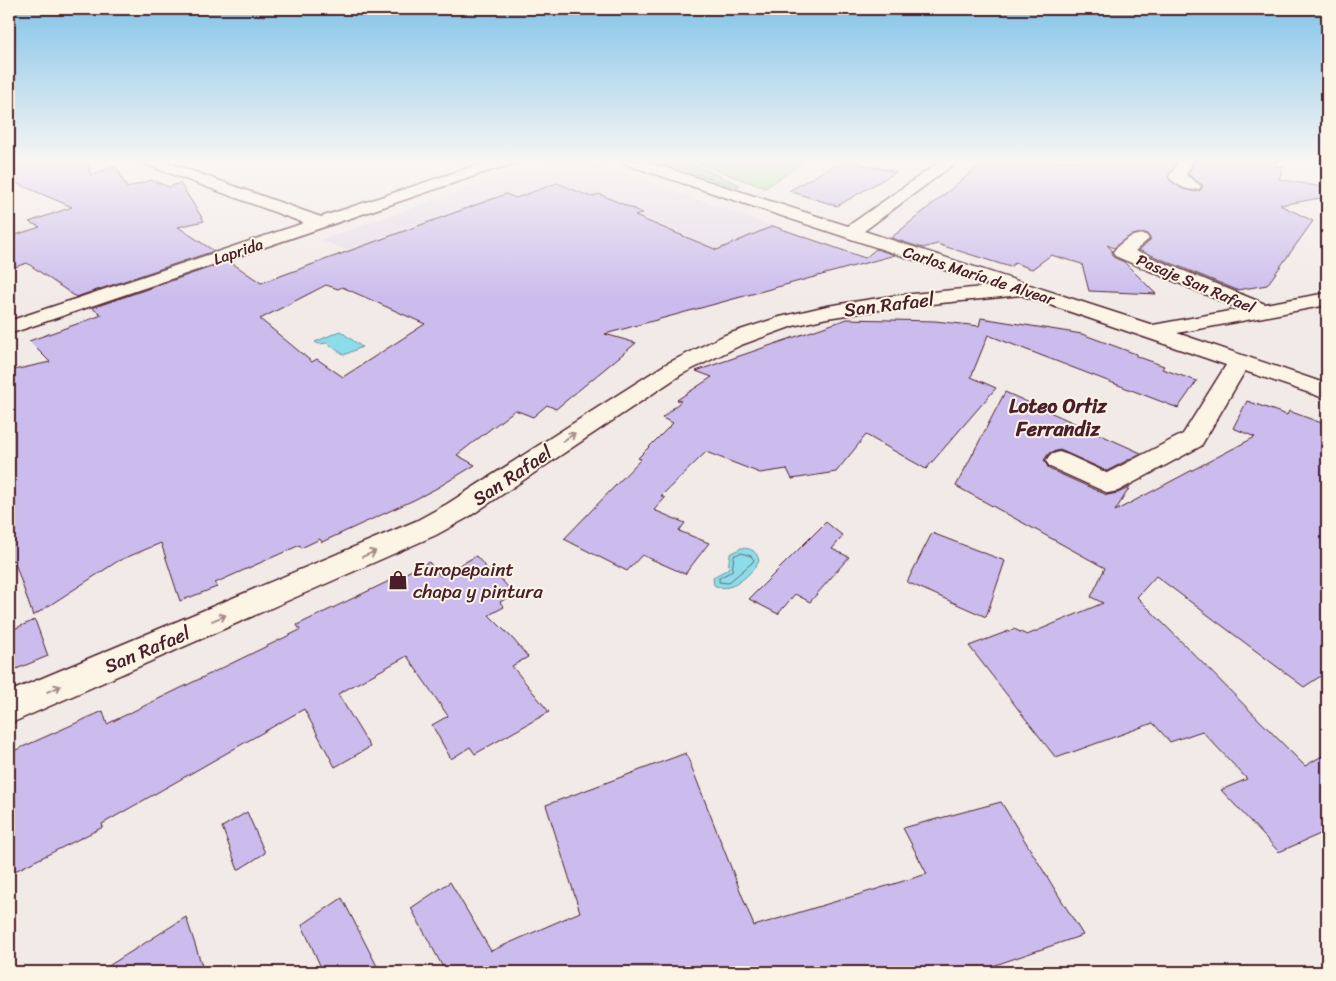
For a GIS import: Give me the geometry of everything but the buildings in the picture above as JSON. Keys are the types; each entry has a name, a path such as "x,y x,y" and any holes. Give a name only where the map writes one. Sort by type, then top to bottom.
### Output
{"street":[{"path":"276,207 321,223"},
{"name":"Laprida","path":"9,328 369,207"},
{"name":"Carlos María de Alvear","path":"770,207 1151,331 1327,392"},
{"path":"850,233 887,207"},
{"name":"Pasaje San Rafael","path":"1140,239 1122,252 1262,311"},
{"name":"San Rafael","path":"9,708 426,528 456,511 674,370 733,340 787,320 827,312 892,302 1023,289"},
{"path":"1151,331 1327,299"},
{"path":"1058,462 1108,484 1192,440 1239,362"}],"shaded area":[{"path":"415,207 718,207 813,240 517,314 320,240"}],"water":[{"path":"340,331 362,347 344,355 327,343 319,344 315,342"},
{"path":"741,548 751,549 755,552 759,561 756,566 743,580 732,586 726,588 714,585 713,577 728,569 730,554"}],"place":[{"name":"Europepaint chapa y pintura","path":"398,580"}],"district":[{"name":"Loteo Ortiz Ferrandiz","path":"1058,418"}]}
